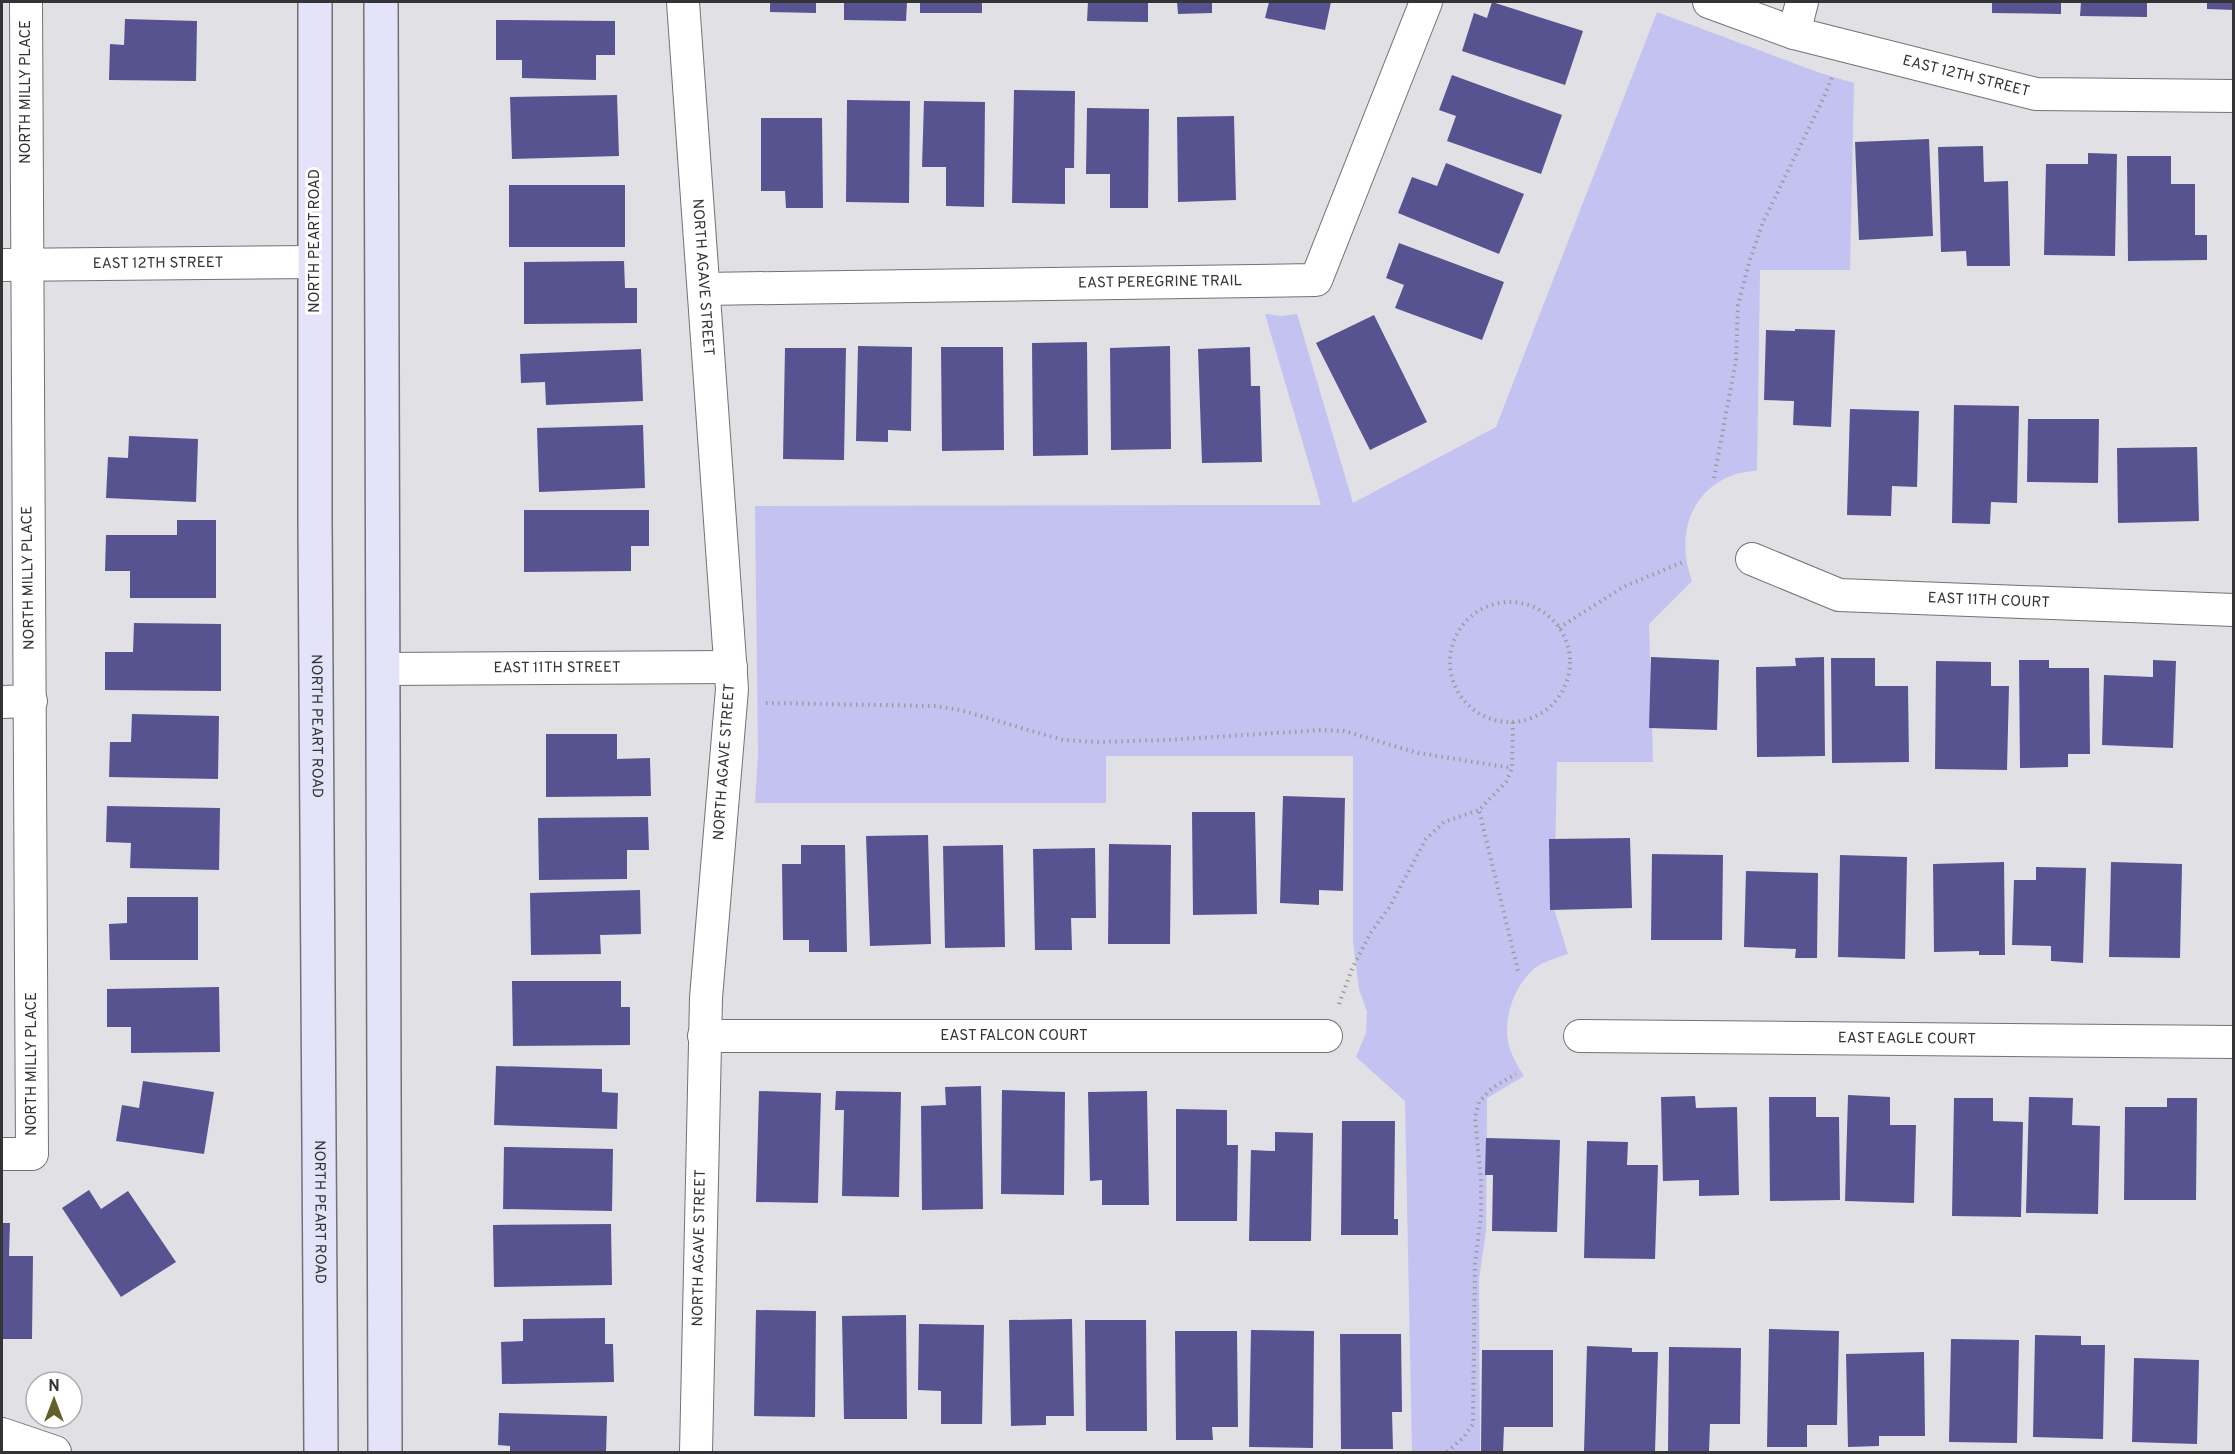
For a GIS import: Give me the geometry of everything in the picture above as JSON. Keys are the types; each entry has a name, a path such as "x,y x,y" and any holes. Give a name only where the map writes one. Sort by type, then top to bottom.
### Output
{"street":[{"name":"NORTH MILLY PLACE","path":"17,1154 14,265 26,2"},
{"name":"NORTH PEART ROAD","path":"315,2 315,533 321,1452"},
{"path":"381,2 385,1452"},
{"name":"NORTH AGAVE STREET","path":"683,2 732,689 704,1036 696,1452"},
{"name":"EAST PEREGRINE TRAIL","path":"704,289 1316,280 1426,2"},
{"name":"EAST 12TH STREET","path":"1709,2 1794,33 2036,94 2234,96"},
{"path":"1794,33 1802,2"},
{"name":"EAST 12TH STREET","path":"14,265 315,262"},
{"name":"EAST 11TH COURT","path":"1752,559 1839,595 2234,609"},
{"name":"EAST 11TH STREET","path":"383,669 730,668"},
{"name":"EAST FALCON COURT","path":"704,1036 1326,1036"},
{"name":"EAST EAGLE COURT","path":"1580,1036 2234,1042"},
{"path":"2,1434 55,1452"}],"path":[{"path":"1714,478 1736,360 1738,305 1749,263 1763,222 1830,81"},
{"path":"1560,628 1623,587 1683,562"},
{"path":"1506,601 1524,603 1542,610 1557,623 1567,639 1571,658 1569,677 1562,695 1549,709 1532,719 1513,722 1492,720 1473,710 1459,695 1450,676 1449,655 1455,635 1467,618 1485,606 1506,601"},
{"path":"760,702 936,706 960,710 1063,740 1096,742 1322,730 1344,731 1418,753 1512,768"},
{"path":"1352,969 1370,934 1390,906 1426,839 1444,822 1479,810 1506,782 1512,768 1513,722"},
{"path":"1479,810 1519,975"},
{"path":"1447,1452 1464,1437 1473,1424 1475,1264 1480,1215 1475,1117 1479,1102 1492,1088 1516,1074"}],"shaded area":[{"path":"1657,12 1820,73 1854,83 1850,270 1760,270 1757,470 1736,474 1718,482 1696,505 1686,534 1685,549 1692,581 1649,624 1653,762 1557,762 1554,909 1568,954 1541,964 1532,970 1519,988 1510,1009 1507,1031 1511,1051 1524,1076 1487,1098 1486,1231 1479,1279 1480,1452 1412,1452 1405,1101 1356,1057 1366,1033 1367,1012 1359,989 1353,940 1353,756 1106,756 1106,803 755,803 758,754 755,506 1321,505 1265,314 1282,316 1297,314 1353,503 1496,427"}],"building":[{"path":"770,2 816,2 816,13 770,12"},
{"path":"844,2 907,2 906,21 844,20"},
{"path":"920,2 982,2 982,13 920,13"},
{"path":"1088,2 1148,2 1148,22 1087,21"},
{"path":"1177,2 1212,2 1212,13 1178,14"},
{"path":"1269,2 1331,2 1325,30 1265,18"},
{"path":"1492,2 1583,31 1565,85 1462,51 1474,13 1487,18"},
{"path":"1992,2 2061,2 2061,14 1992,13"},
{"path":"2081,2 2147,2 2147,17 2080,16"},
{"path":"2207,2 2234,2 2234,10 2207,9"},
{"path":"125,19 197,21 196,81 109,80 110,44 124,45"},
{"path":"496,20 615,21 615,55 596,55 596,80 522,78 522,60 496,60"},
{"path":"1452,75 1562,115 1541,174 1447,141 1456,116 1439,110"},
{"path":"1014,90 1075,91 1074,168 1065,168 1065,204 1012,203"},
{"path":"617,95 619,156 512,159 510,97"},
{"path":"847,100 910,101 909,203 846,202"},
{"path":"924,101 985,102 984,207 946,206 946,167 922,167"},
{"path":"1087,108 1149,109 1148,208 1110,208 1110,174 1086,174"},
{"path":"1234,116 1236,200 1178,202 1177,117"},
{"path":"761,118 822,118 823,208 786,208 785,191 761,191"},
{"path":"1929,139 1933,236 1859,240 1855,142"},
{"path":"1983,146 1984,182 2008,181 2010,266 1967,266 1966,251 1941,252 1938,147"},
{"path":"2088,153 2117,154 2115,256 2044,255 2046,164 2088,164"},
{"path":"2127,156 2171,156 2171,184 2195,184 2195,235 2207,235 2207,260 2128,261"},
{"path":"1446,163 1524,194 1499,254 1398,213 1412,177 1437,186"},
{"path":"509,185 625,185 625,247 509,247"},
{"path":"1399,243 1504,282 1482,340 1395,308 1404,285 1386,278"},
{"path":"624,261 625,288 637,288 637,323 524,324 524,262"},
{"path":"1374,315 1427,422 1370,450 1316,343"},
{"path":"1795,329 1835,330 1831,427 1793,425 1794,401 1764,400 1766,330 1795,331"},
{"path":"1087,342 1088,455 1033,456 1032,343"},
{"path":"858,346 912,347 911,431 888,430 888,442 856,441"},
{"path":"1170,346 1171,449 1111,450 1110,348"},
{"path":"941,347 1003,347 1004,450 942,451"},
{"path":"1250,347 1251,386 1260,386 1262,462 1202,463 1198,349"},
{"path":"785,348 846,348 844,460 783,459"},
{"path":"641,349 643,401 546,405 545,382 521,383 520,354"},
{"path":"1954,405 2019,406 2017,503 1991,502 1990,524 1952,523"},
{"path":"1850,409 1919,411 1917,487 1892,486 1891,516 1847,515"},
{"path":"2028,419 2099,419 2098,483 2027,482"},
{"path":"643,425 645,488 539,492 537,428"},
{"path":"129,436 198,439 196,502 106,498 108,457 128,458"},
{"path":"2197,447 2199,521 2118,523 2117,448"},
{"path":"524,510 649,510 649,546 631,546 631,571 524,572"},
{"path":"177,520 216,520 216,598 130,598 130,571 105,571 106,535 177,535"},
{"path":"134,623 221,624 221,691 105,690 105,652 133,652"},
{"path":"1651,657 1719,660 1717,730 1649,728"},
{"path":"1824,657 1825,756 1757,757 1756,667 1796,666 1795,658"},
{"path":"1831,658 1875,658 1875,686 1908,686 1909,762 1832,763"},
{"path":"2019,660 2049,660 2049,668 2089,668 2090,754 2068,754 2068,767 2020,768"},
{"path":"2153,660 2176,661 2173,748 2102,745 2104,675 2153,677"},
{"path":"1936,661 1991,662 1991,686 2009,686 2007,770 1935,769"},
{"path":"132,714 219,716 218,779 109,777 110,742 131,742"},
{"path":"546,734 617,734 617,759 650,758 651,796 546,797"},
{"path":"1283,796 1345,798 1343,891 1319,890 1319,905 1280,903"},
{"path":"107,806 220,808 219,870 130,868 131,843 106,842"},
{"path":"1192,812 1255,812 1257,914 1193,915"},
{"path":"648,817 649,850 627,850 627,879 539,880 538,818"},
{"path":"928,835 931,944 870,946 866,836"},
{"path":"1630,838 1632,908 1550,910 1549,839"},
{"path":"1109,844 1171,845 1170,944 1108,944"},
{"path":"801,845 845,845 847,952 809,952 809,940 783,940 782,864 801,864"},
{"path":"1003,845 1005,947 945,948 943,846"},
{"path":"1095,848 1096,918 1071,918 1072,950 1035,950 1033,849"},
{"path":"1652,854 1723,855 1722,940 1651,940"},
{"path":"1840,855 1907,857 1905,959 1838,957"},
{"path":"2004,862 2005,955 1979,955 1979,951 1934,952 1933,864"},
{"path":"2111,862 2182,864 2180,958 2109,957"},
{"path":"2036,867 2086,868 2083,963 2051,961 2051,946 2012,945 2014,880 2036,880"},
{"path":"1746,871 1818,873 1817,958 1795,958 1796,949 1744,947"},
{"path":"640,890 641,934 600,935 601,954 531,955 530,893"},
{"path":"127,897 198,897 198,960 110,960 109,924 127,923"},
{"path":"512,981 621,981 621,1007 630,1007 630,1045 513,1046"},
{"path":"219,987 220,1052 131,1053 131,1027 107,1027 107,989"},
{"path":"496,1066 602,1069 602,1092 618,1093 617,1129 494,1125"},
{"path":"143,1081 214,1092 204,1154 116,1141 122,1105 139,1108"},
{"path":"981,1086 983,1209 922,1210 921,1106 946,1105 945,1087"},
{"path":"1002,1090 1065,1092 1064,1195 1001,1194"},
{"path":"759,1091 821,1093 818,1203 756,1202"},
{"path":"836,1091 901,1092 899,1197 842,1196 844,1110 835,1110"},
{"path":"1147,1091 1149,1205 1102,1205 1102,1180 1090,1181 1088,1092"},
{"path":"1848,1095 1890,1097 1890,1125 1916,1125 1914,1203 1845,1201"},
{"path":"1695,1096 1696,1108 1737,1107 1739,1195 1699,1196 1699,1180 1663,1181 1661,1097"},
{"path":"1769,1097 1816,1097 1816,1117 1839,1117 1840,1200 1770,1201"},
{"path":"2029,1097 2073,1098 2072,1125 2100,1126 2098,1214 2026,1213"},
{"path":"1954,1098 1993,1098 1993,1121 2023,1122 2021,1217 1952,1216"},
{"path":"2167,1098 2197,1098 2196,1200 2124,1200 2125,1107 2167,1107"},
{"path":"1176,1109 1227,1110 1227,1145 1238,1145 1237,1221 1176,1221"},
{"path":"1342,1121 1395,1121 1394,1219 1398,1219 1398,1235 1341,1235"},
{"path":"1275,1132 1313,1133 1311,1241 1249,1241 1251,1150 1275,1151"},
{"path":"1486,1138 1560,1140 1557,1232 1492,1231 1493,1175 1485,1175"},
{"path":"1587,1141 1628,1142 1627,1165 1658,1165 1655,1259 1584,1258"},
{"path":"504,1147 613,1149 612,1211 503,1209"},
{"path":"89,1190 101,1209 128,1191 176,1262 121,1297 62,1208"},
{"path":"2,1223 10,1223 9,1256 33,1256 32,1339 2,1339"},
{"path":"611,1224 612,1285 494,1287 493,1225"},
{"path":"756,1310 816,1311 815,1417 754,1416"},
{"path":"906,1315 907,1419 844,1419 842,1316"},
{"path":"605,1318 605,1344 613,1344 614,1382 502,1384 501,1342 523,1341 523,1319"},
{"path":"1072,1319 1074,1416 1046,1416 1046,1425 1011,1426 1009,1320"},
{"path":"1085,1320 1146,1320 1147,1431 1086,1431"},
{"path":"919,1324 984,1325 982,1424 941,1424 941,1391 918,1390"},
{"path":"1769,1329 1839,1331 1837,1425 1807,1425 1807,1447 1767,1447"},
{"path":"1251,1330 1314,1331 1313,1448 1249,1447"},
{"path":"1175,1331 1237,1331 1238,1427 1212,1427 1213,1440 1176,1440"},
{"path":"1340,1334 1401,1334 1402,1412 1392,1412 1393,1449 1341,1449"},
{"path":"2035,1335 2081,1336 2081,1345 2105,1345 2103,1439 2033,1437"},
{"path":"1951,1339 2019,1340 2017,1443 1949,1442"},
{"path":"1587,1346 1632,1348 1632,1352 1658,1352 1655,1452 1584,1451"},
{"path":"1669,1347 1741,1348 1740,1424 1710,1424 1709,1451 1668,1451"},
{"path":"1482,1350 1553,1350 1553,1427 1504,1427 1503,1451 1481,1451"},
{"path":"1924,1352 1925,1436 1879,1436 1879,1446 1848,1447 1846,1354"},
{"path":"2134,1358 2199,1360 2197,1444 2132,1442"},
{"path":"499,1413 607,1416 606,1452 510,1452 510,1446 498,1445"}]}
